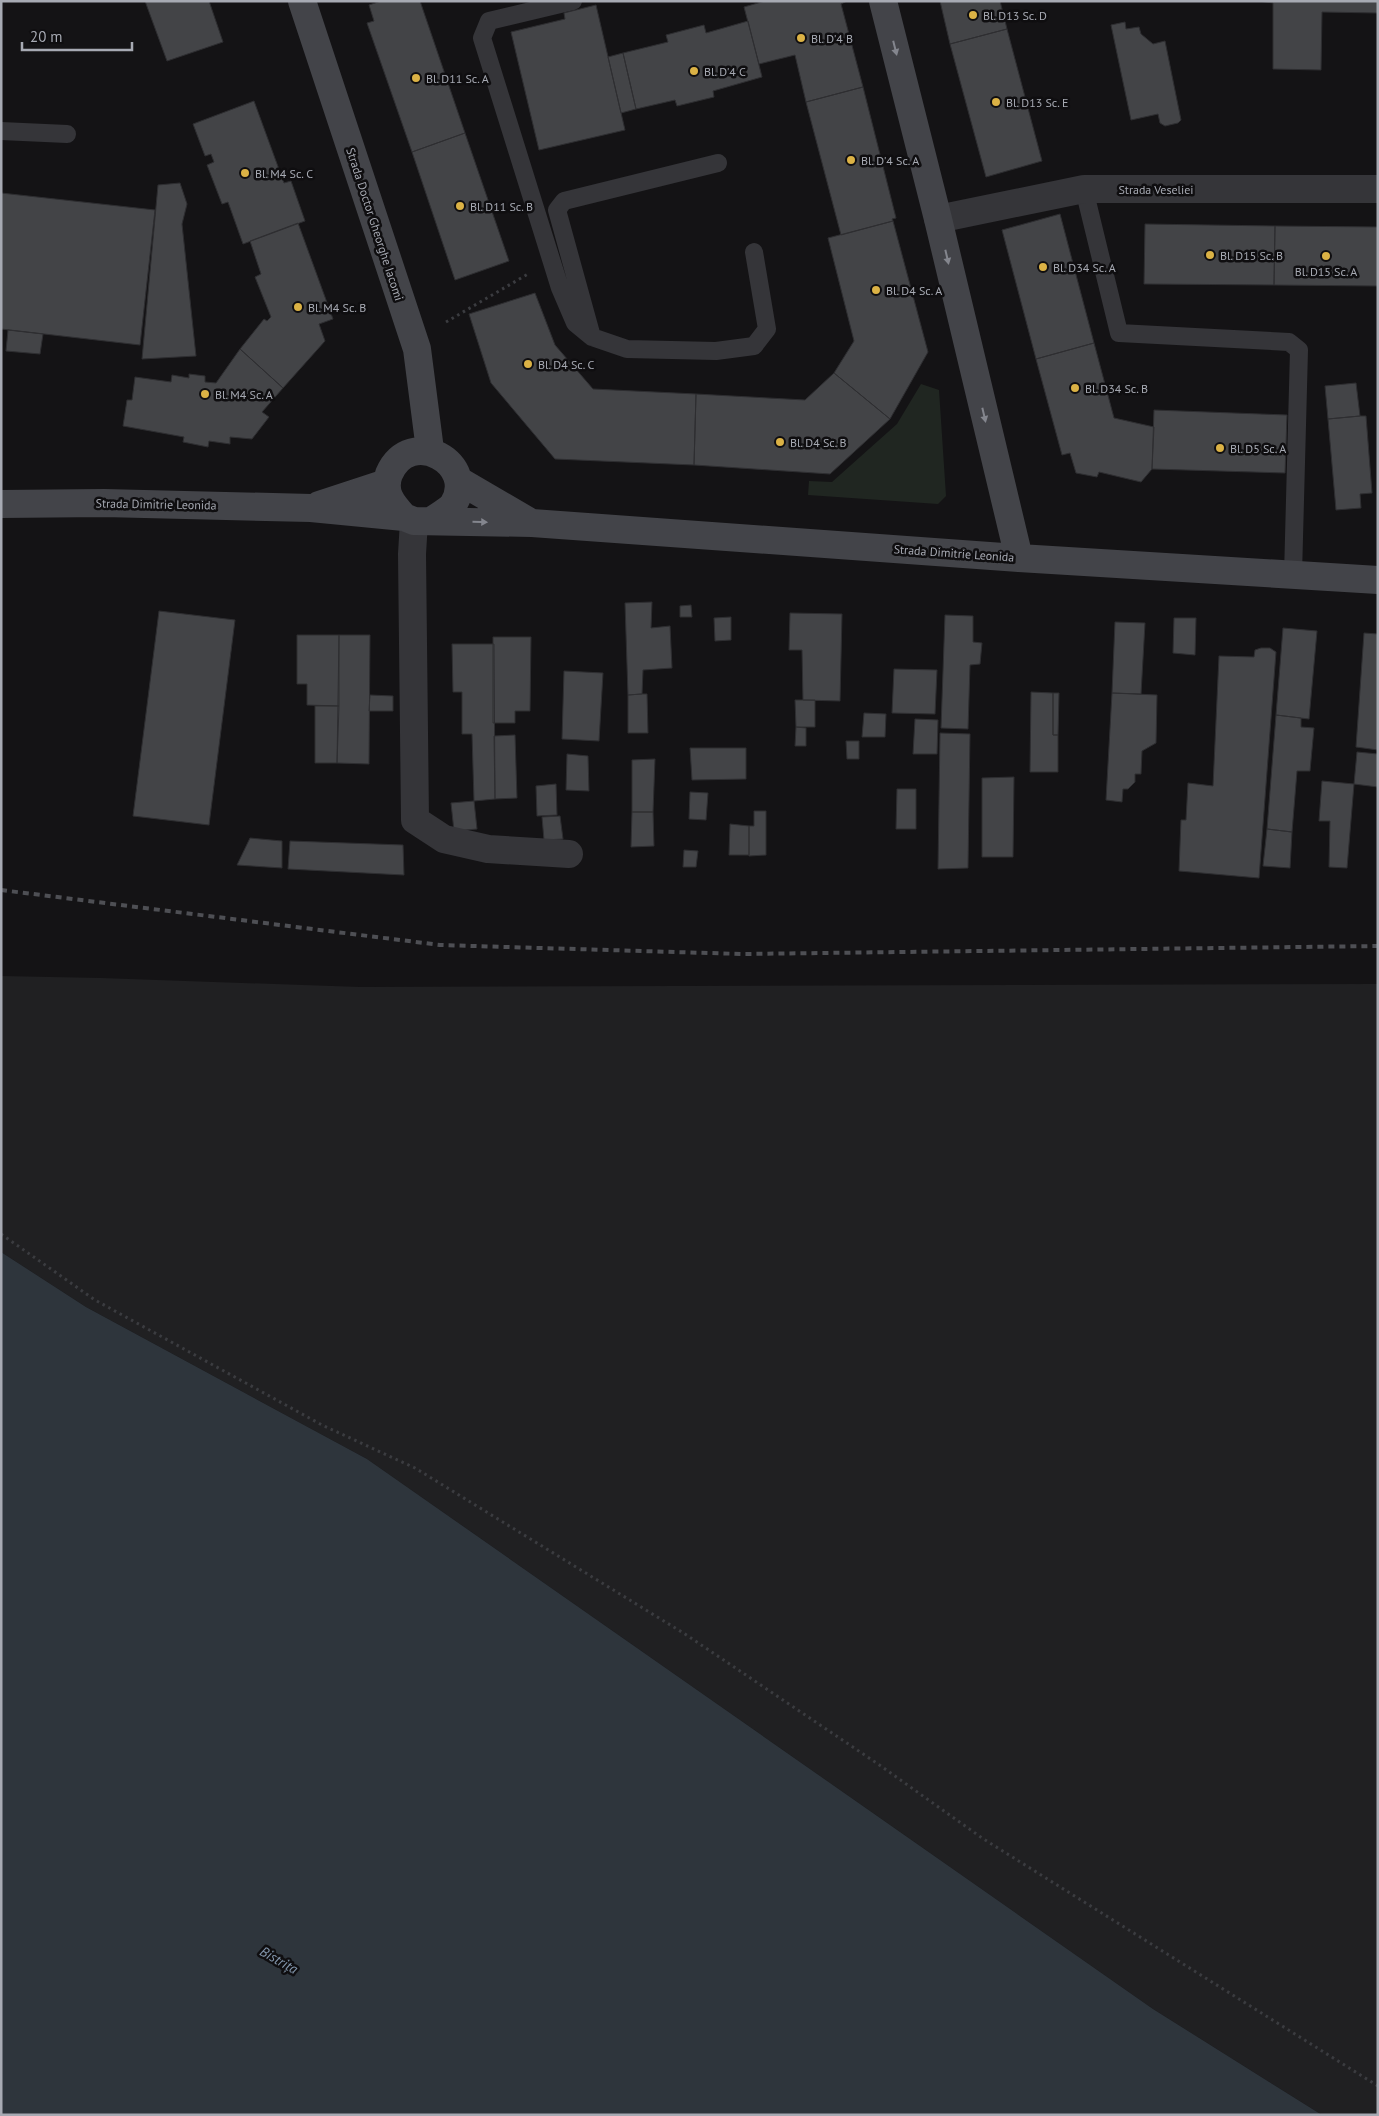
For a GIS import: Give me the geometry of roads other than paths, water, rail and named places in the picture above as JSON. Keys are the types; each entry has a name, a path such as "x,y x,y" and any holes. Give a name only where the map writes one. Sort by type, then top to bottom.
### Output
{"main road":[{"name":"Strada Doctor Gheorghe Iacomi","path":"302,1 417,349 430,450"},
{"path":"883,1 938,219 1018,558"},
{"path":"430,450 451,464 458,480 457,495 452,506 416,520 389,502 386,482 394,464 407,453 430,450"},
{"name":"Strada Dimitrie Leonida","path":"458,480 532,523"},
{"name":"Strada Dimitrie Leonida","path":"311,508 386,482"},
{"name":"Strada Dimitrie Leonida","path":"1,504 104,503 311,508 416,520 532,523 1018,558 1378,580"}],"street":[{"name":"Strada Veseliei","path":"938,219 1084,189 1378,189"},
{"path":"416,520 412,554 415,820 444,839 488,849 569,854"}],"lane":[{"path":"572,1 489,21 482,38 560,288 575,323 592,337 627,349 716,351 754,346 767,329 754,252"},
{"path":"1,131 66,134"},
{"path":"592,337 557,210 564,201 718,163"},
{"path":"1084,189 1119,333 1289,342 1299,350 1294,575"}],"water":[{"name":"Bistrița","path":"1,1252 86,1307 367,1459 1153,2009 1322,2115 1,2115"}],"railway":[{"path":"1,890 440,945 742,954 1378,946"}],"place":[{"name":"Bl. D13 Sc. D","path":"973,15"},
{"name":"Bl. D'4 B","path":"801,38"},
{"name":"Bl. D'4 C","path":"694,71"},
{"name":"Bl. D11 Sc. A","path":"416,78"},
{"name":"Bl. D13 Sc. E","path":"996,102"},
{"name":"Bl. D'4 Sc. A","path":"851,160"},
{"name":"Bl. M4 Sc. C","path":"245,173"},
{"name":"Bl. D11 Sc. B","path":"460,206"},
{"name":"Bl. D15 Sc. B","path":"1210,255"},
{"name":"Bl. D15 Sc. A","path":"1326,256"},
{"name":"Bl. D34 Sc. A","path":"1043,267"},
{"name":"Bl. D4 Sc. A","path":"876,290"},
{"name":"Bl. M4 Sc. B","path":"298,307"},
{"name":"Bl. D4 Sc. C","path":"528,364"},
{"name":"Bl. D34 Sc. B","path":"1075,388"},
{"name":"Bl. M4 Sc. A","path":"205,394"},
{"name":"Bl. D4 Sc. B","path":"780,442"},
{"name":"Bl. D5 Sc. A","path":"1220,448"}]}
